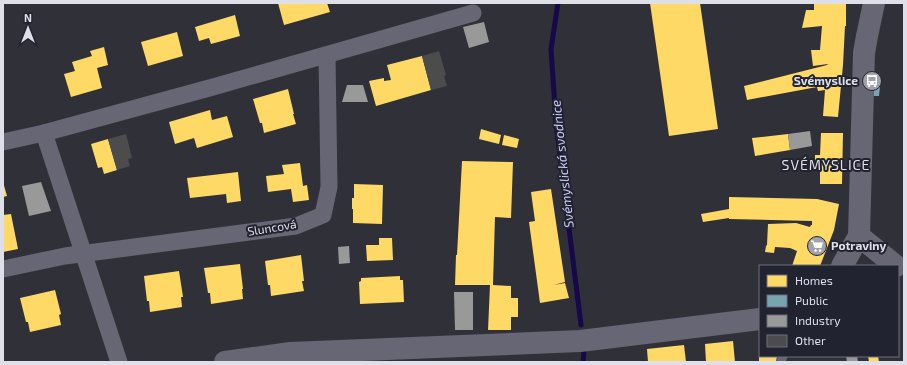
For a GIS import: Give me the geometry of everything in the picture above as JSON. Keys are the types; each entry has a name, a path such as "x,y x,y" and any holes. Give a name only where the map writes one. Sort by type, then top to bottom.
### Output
{"street":[{"path":"843,265 859,236 864,53 874,3"},
{"path":"3,142 213,87 473,13"},
{"name":"Sluncová","path":"3,269 65,256 296,226 323,215 329,187 327,55"},
{"path":"44,132 119,362"},
{"path":"859,236 895,265"},
{"path":"226,362 290,353 580,341 759,319"}],"building: Homes":[{"path":"278,3 327,3 330,12 284,25"},
{"path":"650,3 700,3 718,129 669,136"},
{"path":"814,3 846,3 846,26 838,117 823,116 825,90 818,91 817,87 747,100 744,86 828,64 813,66 811,50 820,50 822,26 802,28 806,10 814,10"},
{"path":"235,15 240,36 211,44 209,38 199,41 195,27"},
{"path":"177,32 183,56 148,66 141,42"},
{"path":"104,47 108,65 97,68 102,88 71,97 64,74 75,71 72,62 92,56 90,51"},
{"path":"422,56 431,90 376,106 369,81 384,78 384,81 391,80 387,65"},
{"path":"288,89 296,124 264,133 253,99"},
{"path":"210,110 212,120 227,116 233,137 197,148 194,138 175,144 169,122"},
{"path":"481,129 501,135 499,144 479,139"},
{"path":"821,133 843,133 842,184 820,184 820,164 815,164 815,155 820,155"},
{"path":"788,134 790,150 755,156 752,138"},
{"path":"504,135 519,139 517,148 502,145"},
{"path":"108,139 117,170 104,174 102,167 98,168 91,144"},
{"path":"462,161 513,162 511,218 495,217 493,285 511,286 511,298 518,298 518,317 511,317 511,330 488,330 490,285 455,285"},
{"path":"300,163 303,186 307,185 309,200 293,202 291,189 268,192 266,176 284,174 282,165"},
{"path":"238,172 241,201 227,203 226,194 190,198 187,178"},
{"path":"3,182 7,196 3,197"},
{"path":"354,184 383,185 382,224 353,223 352,198 354,198"},
{"path":"551,189 565,282 554,285 565,283 569,298 540,303 529,222 535,221 531,192"},
{"path":"729,197 817,199 839,204 834,230 820,265 792,265 797,251 790,248 775,247 774,253 765,252 767,245 768,224 796,223 810,227 812,225 812,221 729,218 703,222 701,214 729,209"},
{"path":"11,214 18,249 3,252 3,215"},
{"path":"379,238 392,238 393,260 367,261 366,245 379,245"},
{"path":"301,255 304,291 271,296 265,261"},
{"path":"240,264 243,299 211,304 204,268"},
{"path":"179,271 183,297 181,297 182,307 150,312 144,276"},
{"path":"400,276 400,280 403,280 404,302 360,304 359,282 361,281 361,278"},
{"path":"55,290 61,314 59,315 61,325 30,332 20,298"},
{"path":"733,341 735,362 706,362 705,344"},
{"path":"684,345 686,362 648,362 647,349"},
{"path":"759,357 777,357 776,362 759,362"},
{"path":"868,357 878,357 879,362 869,362"}],"building: Public":[{"path":"874,85 880,86 879,96 874,96"}],"building: Industry":[{"path":"484,22 489,42 469,48 463,27"},
{"path":"347,85 363,85 368,102 342,102"},
{"path":"810,131 812,146 790,150 788,134"},
{"path":"41,182 51,211 29,216 22,186"},
{"path":"349,246 350,263 339,264 338,247"},
{"path":"454,292 473,292 473,330 455,330"},
{"path":"846,357 857,357 858,362 847,362"}],"building: Other":[{"path":"439,51 446,75 444,76 447,86 431,90 422,56"},
{"path":"126,134 132,158 128,159 130,166 117,170 108,139"}],"waterway":[{"name":"Svémyslická svodnice","path":"558,3 551,49 556,123 581,325"},
{"name":"Svémyslická svodnice","path":"583,362 584,351"}],"place":[{"name":"Svémyslice","path":"872,81"},
{"name":"Potraviny","path":"817,246"}],"district":[{"name":"SVÉMYSLICE","path":"826,165"}]}
